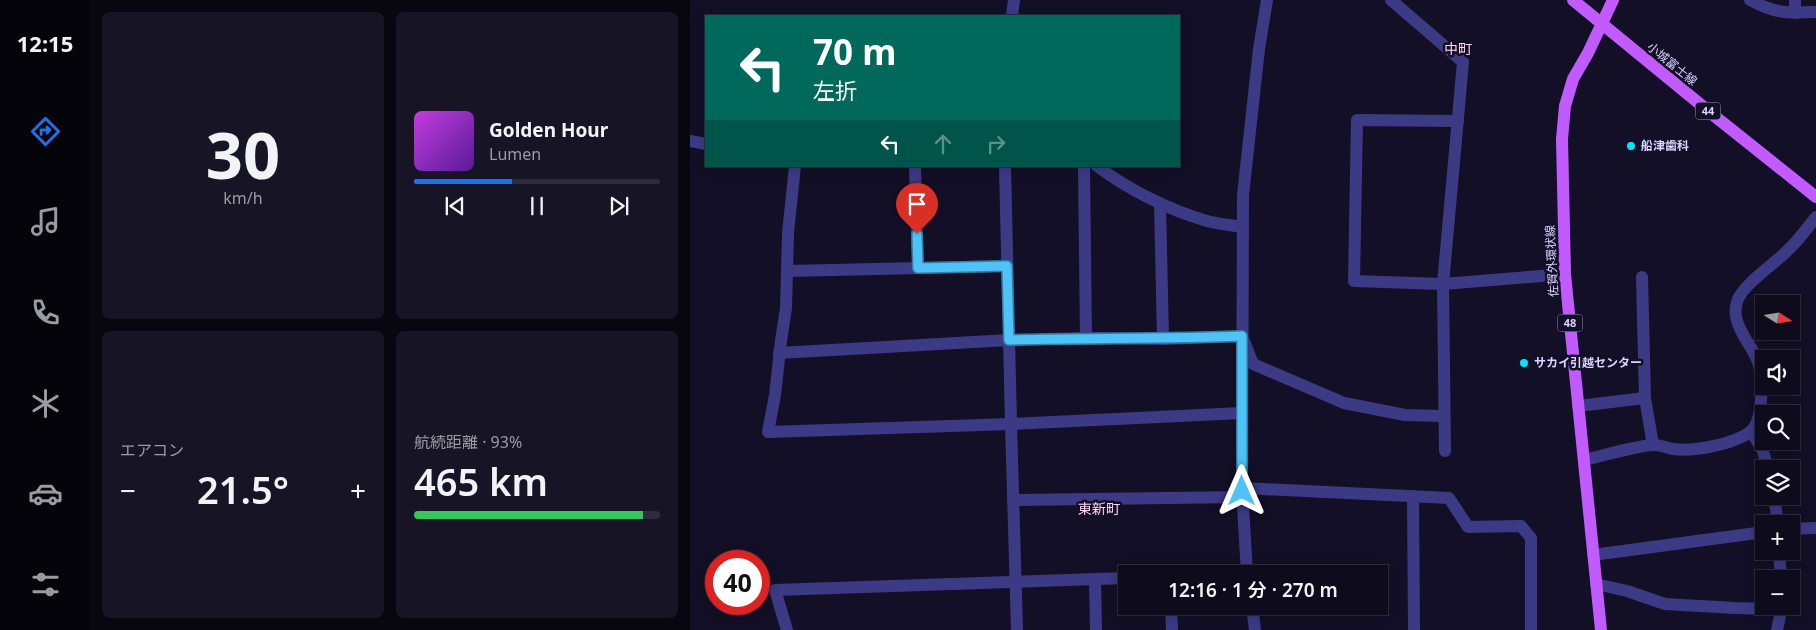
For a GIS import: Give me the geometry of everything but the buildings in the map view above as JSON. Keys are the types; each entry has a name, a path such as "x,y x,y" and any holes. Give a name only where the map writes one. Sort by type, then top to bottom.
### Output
{"main road":[{"path":"1573,0 1602,23 1613,0"},
{"name":"小城富士線","path":"1602,23 1816,197"},
{"name":"佐賀外環状線","path":"1601,630 1565,274 1562,139 1565,106 1573,79 1602,23"}],"street":[{"path":"1012,15 1014,0"},
{"path":"1246,565 1242,492 1242,227 1244,173 1267,0"},
{"path":"1391,0 1463,62 1444,284 1443,416 1445,451"},
{"path":"1750,0 1764,8 1781,13 1795,6 1816,12"},
{"path":"1458,121 1357,120 1354,281 1444,284 1565,274"},
{"path":"690,142 705,144"},
{"path":"795,167 788,233 786,308 775,395 768,432 1010,424 1242,413"},
{"path":"915,167 918,268"},
{"path":"1005,167 1010,424 1017,630"},
{"path":"1084,167 1086,338"},
{"path":"1098,167 1112,177 1174,211 1209,222 1242,227"},
{"path":"1160,203 1163,339"},
{"path":"1584,460 1653,445 1694,450 1734,440 1751,431 1758,421 1761,411 1758,363 1738,325 1735,311 1738,300 1744,290 1791,248 1816,217"},
{"path":"788,271 1007,266"},
{"path":"1642,277 1645,398 1653,445"},
{"path":"779,354 1009,340 1163,339 1242,336"},
{"path":"1242,336 1253,364 1344,402 1405,415 1443,416"},
{"path":"1578,406 1645,398"},
{"path":"1751,431 1763,451 1766,460"},
{"path":"1013,500 1242,492 1449,498 1468,527 1521,526 1531,538 1531,630"},
{"path":"1413,496 1414,630"},
{"path":"1800,529 1816,528"},
{"path":"1593,555 1755,533"},
{"path":"787,630 776,590 1118,578"},
{"path":"1095,579 1096,630"},
{"path":"1596,584 1627,591 1665,604 1755,608"},
{"path":"1172,615 1172,630"},
{"path":"1253,615 1255,630"},
{"path":"1777,630 1780,615"}],"place":[{"name":"船津歯科","path":"1631,146"},
{"name":"サカイ引越センター","path":"1524,363"}],"district":[{"name":"中町","path":"1458,49"},
{"name":"東新町","path":"1099,509"}],"route":[{"path":"917,234 918,268 1007,266 1009,340 1163,339 1242,336 1242,491"}]}
